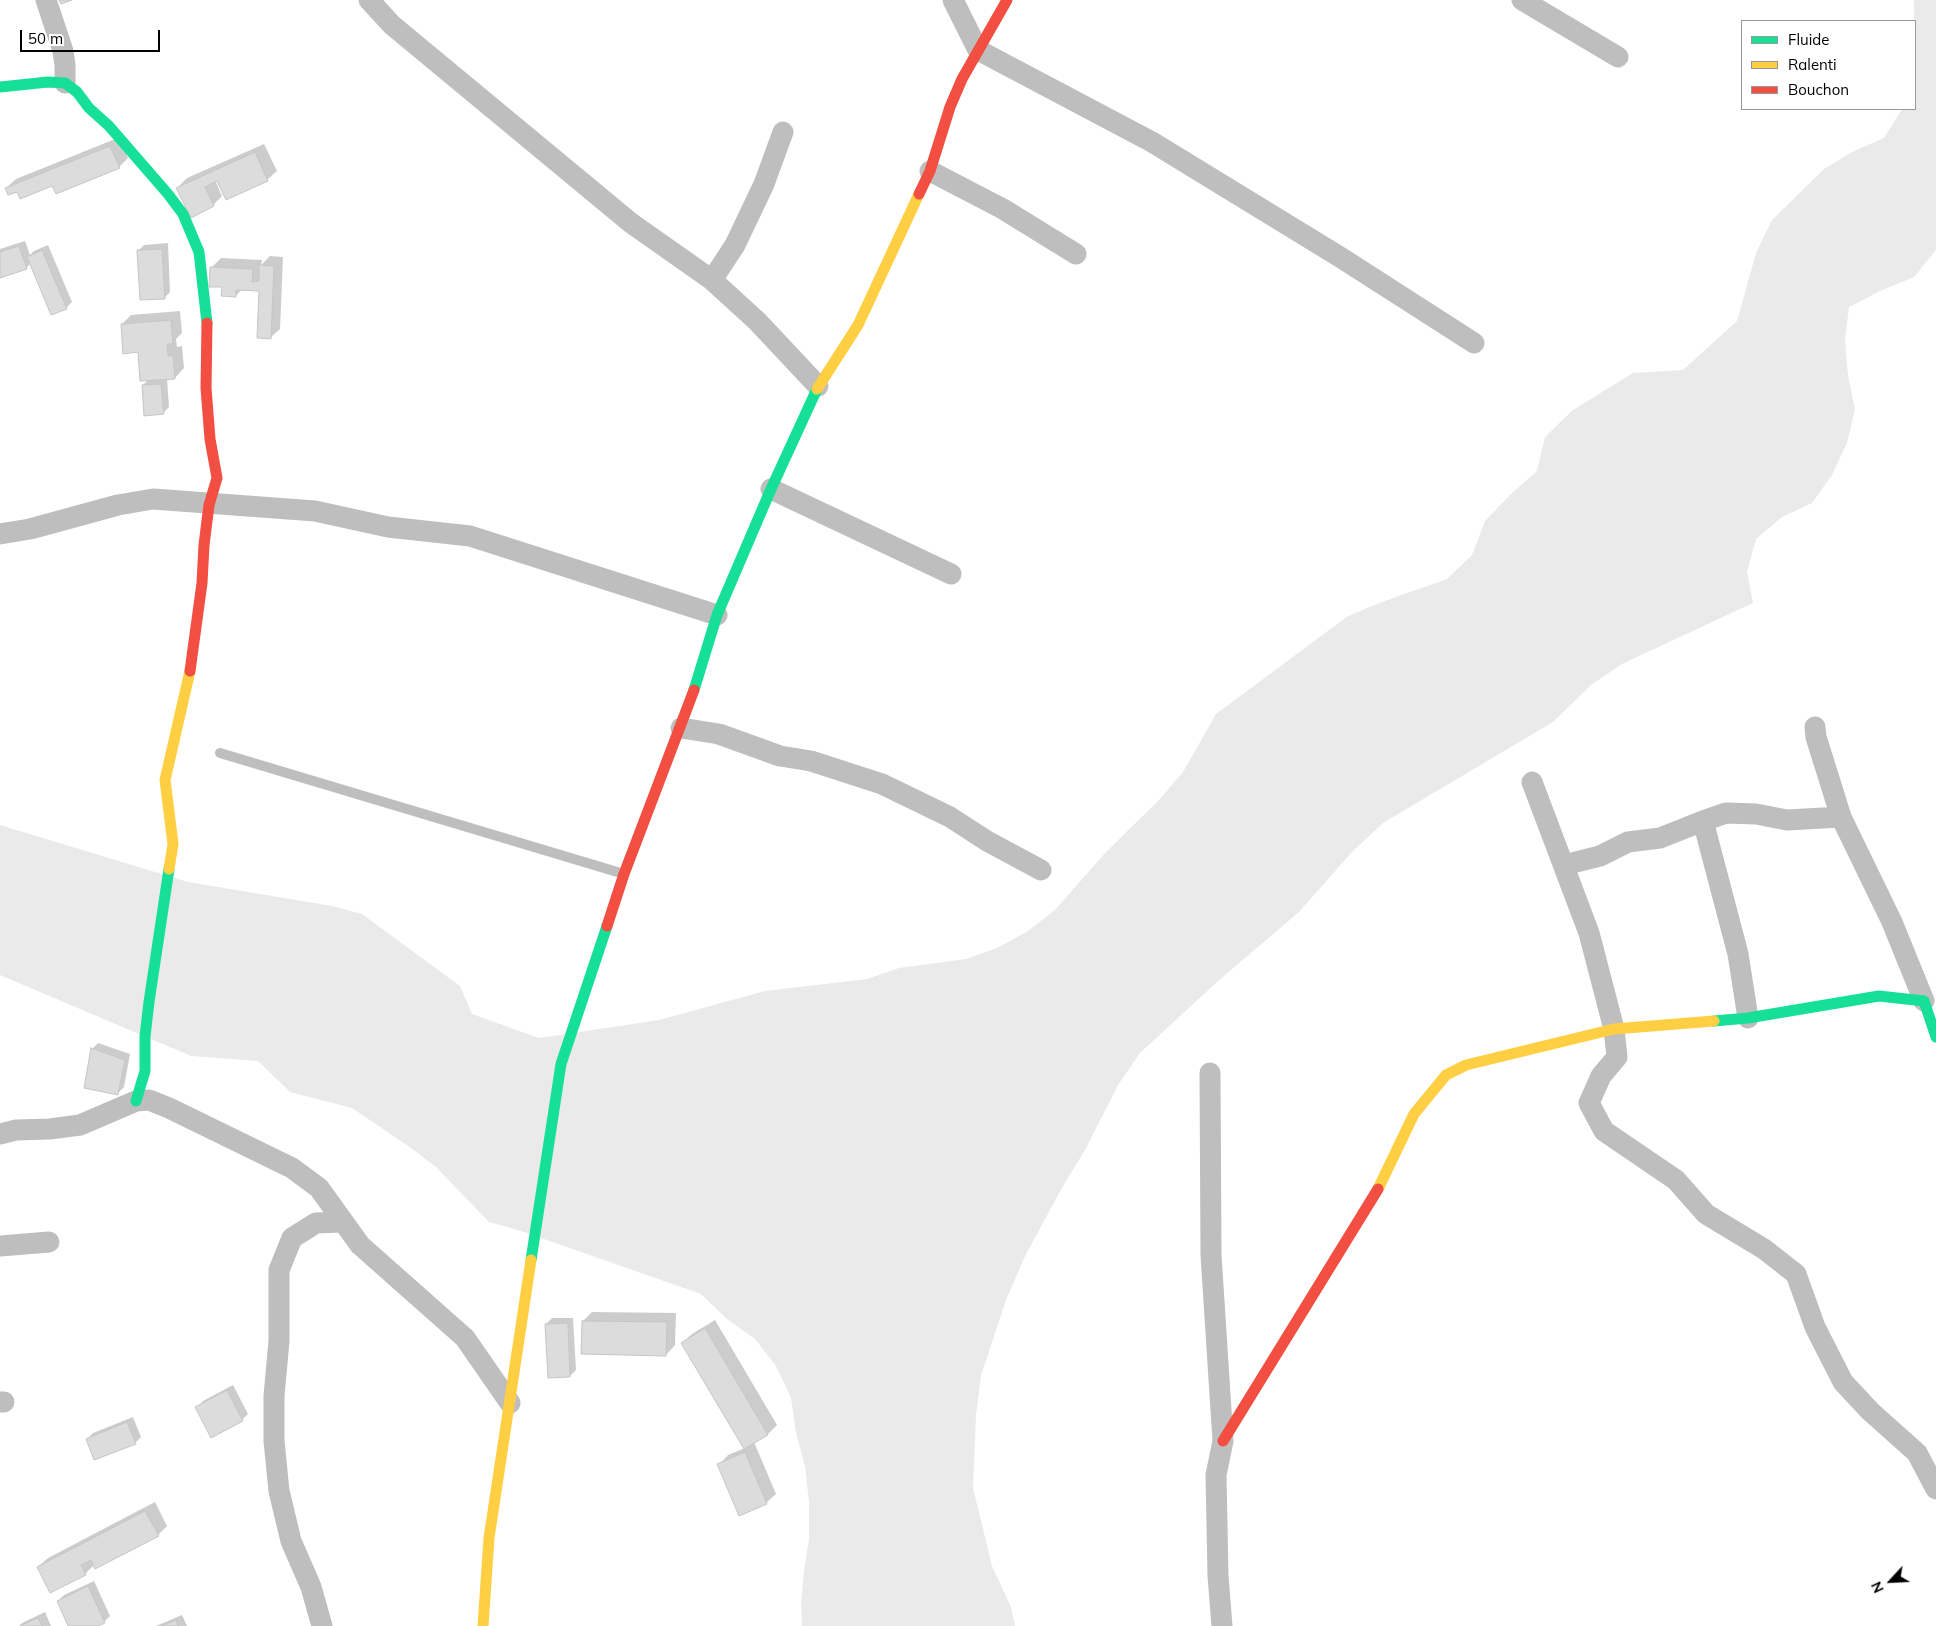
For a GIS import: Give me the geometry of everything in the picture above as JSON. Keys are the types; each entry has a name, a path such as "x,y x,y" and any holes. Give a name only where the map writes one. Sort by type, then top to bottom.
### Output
{"street":[{"path":"46,0 63,51 65,83"},
{"path":"369,0 392,25 631,223 712,280 757,321 818,386"},
{"path":"954,0 978,50 1152,142 1340,257 1474,343"},
{"path":"483,1626 489,1538 561,1064 624,874 681,728 717,615 818,386 858,325 930,170 950,107 978,50 1007,0"},
{"path":"1522,0 1618,57"},
{"path":"0,87 48,82 65,83 77,92 168,194 183,214 199,252 207,314 206,388 210,439 217,478 209,505 202,583 188,682 166,780 173,844 149,1002 145,1036 145,1072 136,1101"},
{"path":"712,280 734,245 751,212 764,184 783,132"},
{"path":"930,170 1004,209 1076,254"},
{"path":"771,489 951,574"},
{"path":"0,534 30,529 118,505 153,499 209,505 315,511 388,527 470,536 717,615"},
{"path":"1815,727 1816,737 1841,818 1892,922 1924,1001 1936,1037"},
{"path":"681,728 719,734 780,756 810,761 882,784 950,817 987,841 1041,870"},
{"path":"1532,782 1588,932 1614,1029 1617,1057 1601,1076 1589,1103 1604,1131 1676,1180 1706,1214 1764,1249 1796,1274 1815,1327 1843,1382 1870,1411 1917,1453 1936,1489"},
{"path":"1564,865 1600,856 1628,842 1660,838 1726,813 1756,814 1787,820 1841,818"},
{"path":"1703,821 1738,954 1748,1018"},
{"path":"1223,1441 1382,1182 1414,1114 1446,1075 1466,1065 1614,1029 1748,1018 1879,996 1924,1001"},
{"path":"1210,1073 1211,1254 1223,1441 1216,1475 1218,1576 1222,1626"},
{"path":"0,1134 16,1130 80,1124 136,1101 149,1100 292,1168 319,1188 360,1245 465,1338 510,1403"},
{"path":"322,1626 311,1587 291,1541 279,1491 274,1441 274,1396 279,1342 279,1270 292,1238 316,1223 342,1222"},
{"path":"0,1246 49,1242"}],"lane":[{"path":"220,753 624,874"}],"shaded area":[{"path":"1914,0 1936,0 1936,250 1914,277 1880,291 1849,307 1845,340 1848,376 1855,409 1847,443 1832,475 1812,503 1782,517 1756,539 1747,572 1753,603 1622,664 1591,685 1553,722 1383,823 1352,852 1299,912 1218,981 1140,1053 1118,1085 1085,1150 1025,1256 1006,1300 981,1376 976,1415 973,1488 992,1566 1011,1607 1015,1626 802,1626 801,1604 809,1539 809,1502 805,1466 796,1433 791,1398 776,1366 755,1339 727,1319 701,1294 521,1231 489,1222 436,1167 411,1148 352,1108 290,1092 258,1061 191,1056 0,975 0,825 188,882 332,906 362,914 460,986 472,1014 539,1038 659,1020 765,991 867,979 899,968 966,959 997,948 1028,931 1055,910 1105,853 1159,800 1183,772 1216,714 1348,616 1447,579 1472,555 1485,521 1537,471 1545,437 1573,410 1633,373 1683,370 1737,321 1756,253 1772,220 1824,169 1852,152 1884,138 1901,110 1916,110 1916,20 1914,20"}],"building":[{"path":"59,0 72,0 61,4"},
{"path":"110,146 120,168 56,194 52,186 20,199 17,192 8,195 5,188"},
{"path":"255,152 268,181 226,200 217,181 205,187 214,206 191,218 176,188"},
{"path":"19,246 27,269 0,278 0,252"},
{"path":"162,249 165,299 140,300 137,250"},
{"path":"42,250 67,309 51,315 27,257"},
{"path":"259,265 274,266 271,339 257,338 259,291 236,290 236,297 221,296 222,287 209,287 210,267 253,269 252,282 259,281"},
{"path":"171,320 173,344 167,344 168,356 173,355 175,379 140,381 138,352 123,354 121,324"},
{"path":"161,384 164,414 144,416 142,385"},
{"path":"91,1048 125,1060 118,1095 84,1088"},
{"path":"582,1321 667,1322 666,1356 581,1354"},
{"path":"568,1323 570,1377 548,1378 545,1324"},
{"path":"705,1328 768,1435 744,1449 681,1343"},
{"path":"227,1390 243,1421 211,1438 195,1407"},
{"path":"127,1422 136,1444 94,1460 86,1439"},
{"path":"745,1452 767,1504 739,1516 717,1464"},
{"path":"145,1511 159,1536 95,1569 91,1560 81,1565 86,1575 50,1593 37,1567"},
{"path":"88,1586 105,1623 98,1626 68,1626 57,1601"},
{"path":"38,1618 42,1626 20,1626"},
{"path":"176,1620 178,1626 162,1626"}],"traffic: fast":[{"path":"0,87 48,82 65,83 77,92 89,108 109,126 183,214 199,252 207,323"},
{"path":"694,690 717,615 771,489 817,389"},
{"path":"136,1101 145,1071 145,1036 149,1002 169,869"},
{"path":"531,1260 561,1064 607,926"},
{"path":"1714,1021 1748,1018 1879,996 1924,1001 1936,1037"}],"traffic: slow":[{"path":"817,389 858,325 919,194"},
{"path":"169,869 173,844 165,780 190,671"},
{"path":"1378,1189 1414,1114 1446,1075 1466,1065 1614,1029 1714,1021"},
{"path":"483,1626 489,1538 531,1260"}],"traffic: jam":[{"path":"919,194 930,171 950,107 962,79 1007,0"},
{"path":"190,671 202,583 209,505 217,478 210,439 206,388 207,323"},
{"path":"607,926 624,874 694,690"},
{"path":"1223,1441 1378,1189"}]}
